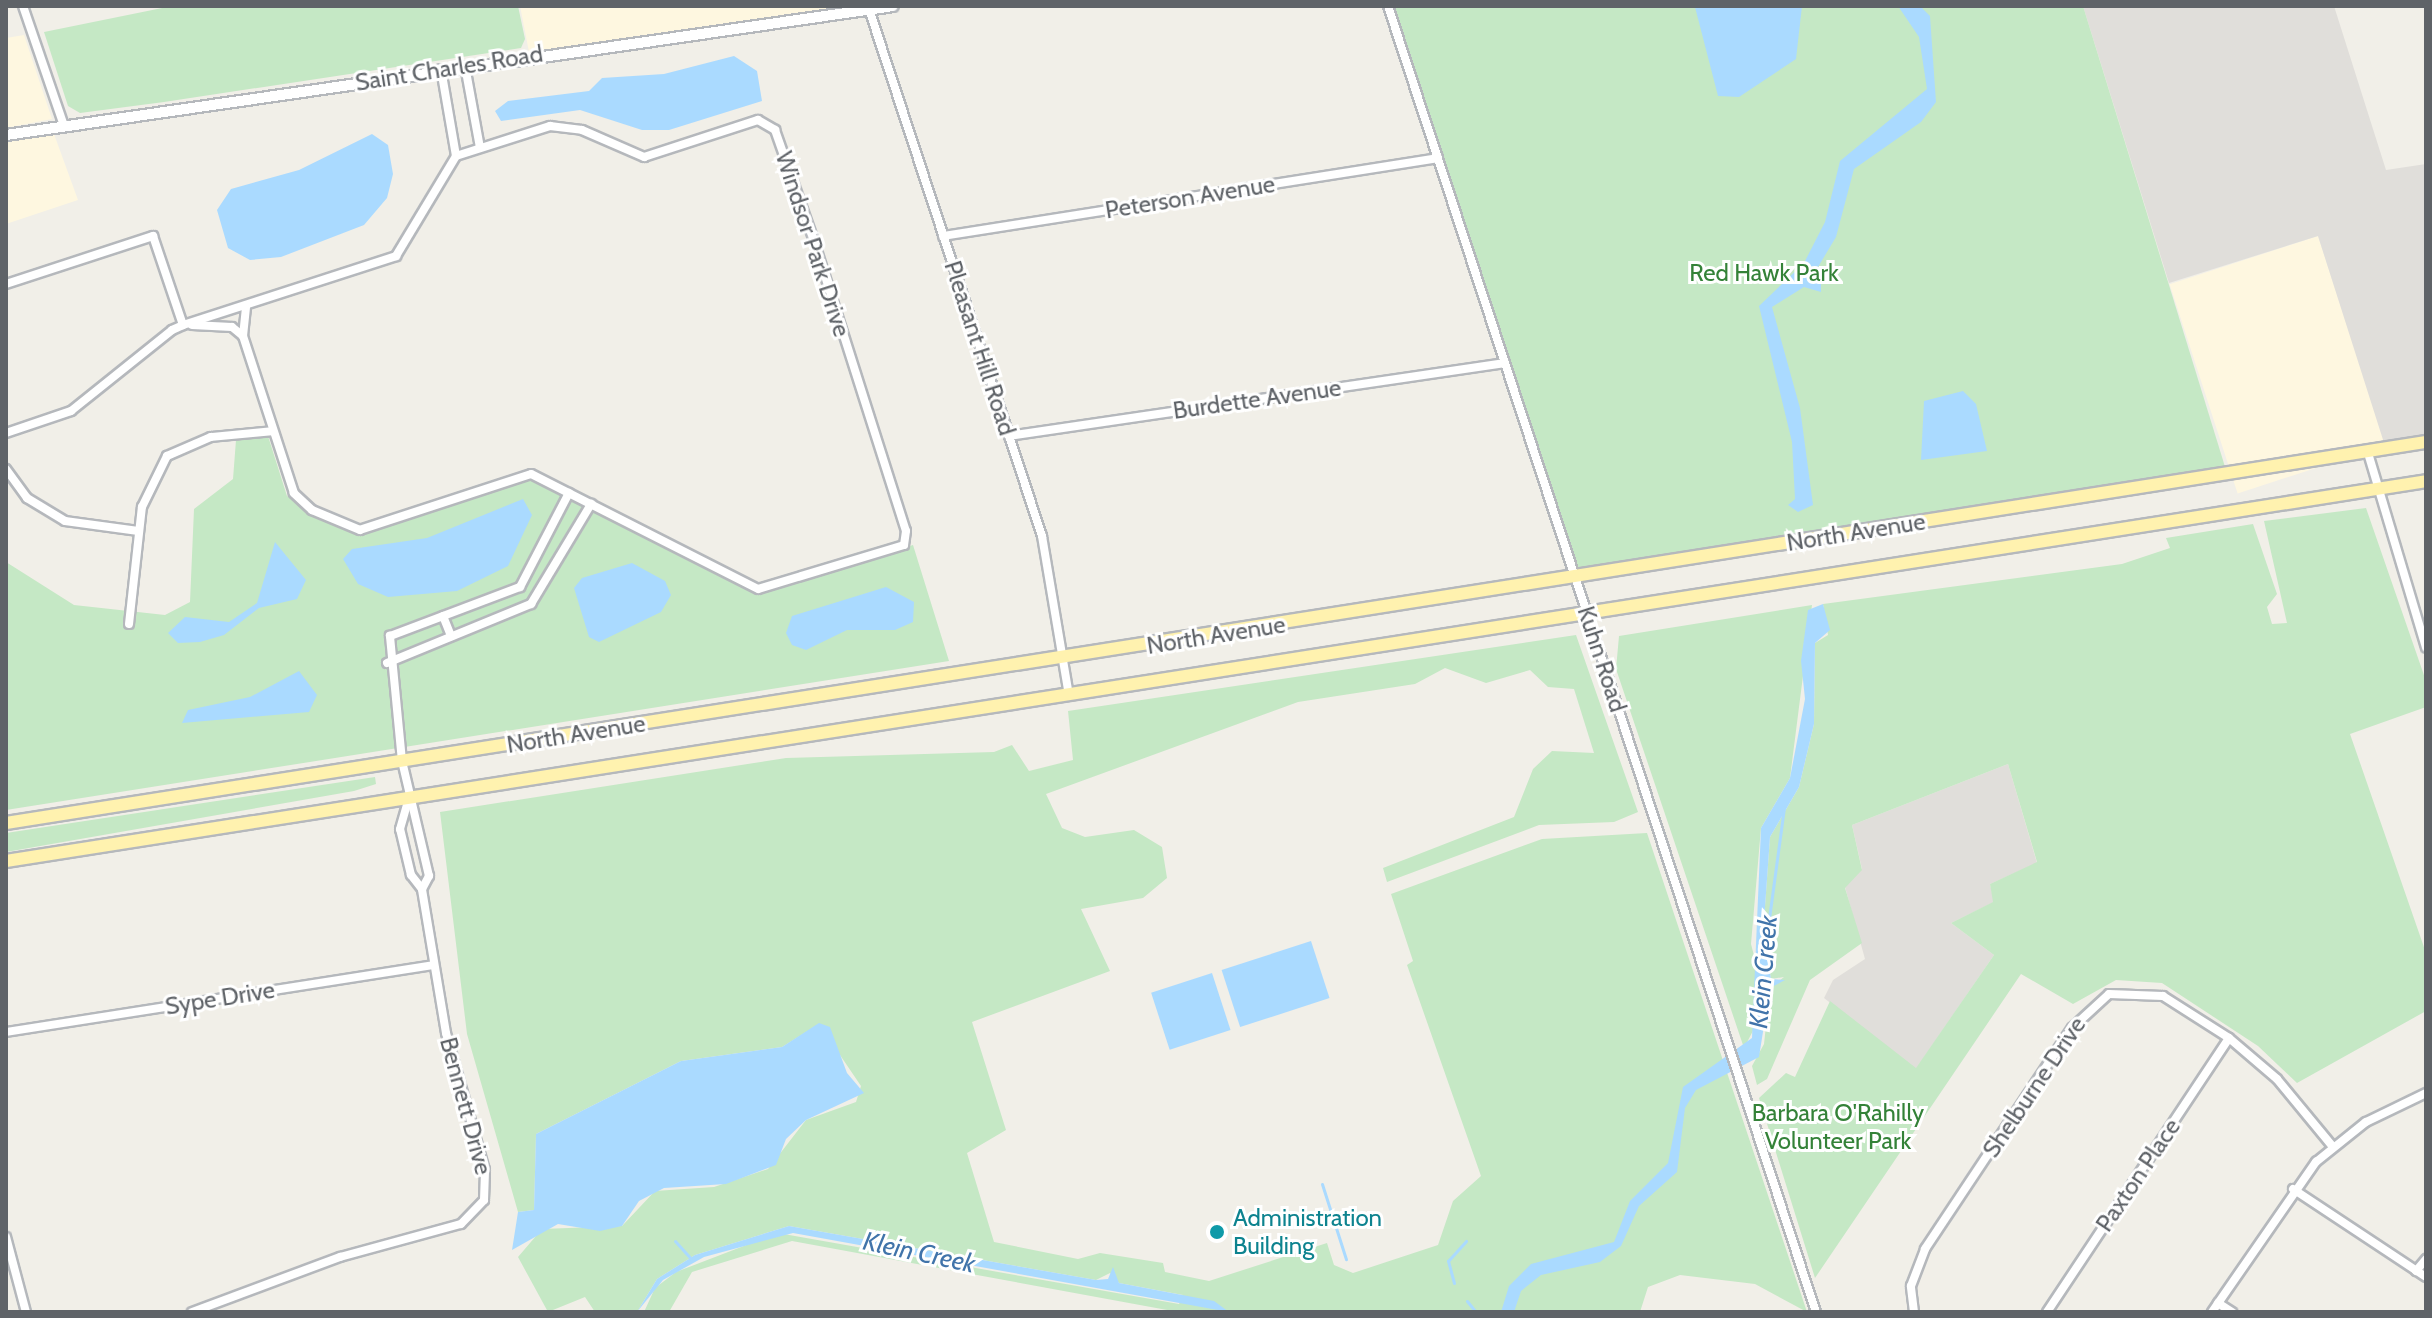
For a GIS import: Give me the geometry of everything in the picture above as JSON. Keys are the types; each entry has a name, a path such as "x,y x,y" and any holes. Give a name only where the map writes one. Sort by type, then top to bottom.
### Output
{"main road":[{"name":"North Avenue","path":"6,823 1576,579 2426,442"},
{"name":"North Avenue","path":"6,861 2426,481"}],"street":[{"path":"23,6 64,126"},
{"name":"Saint Charles Road","path":"6,135 441,69 868,7 893,6"},
{"name":"Kuhn Road","path":"1388,6 1816,1312"},
{"name":"Pleasant Hill Road","path":"868,7 1042,536 1067,659 1069,695"},
{"path":"465,66 480,148"},
{"path":"6,433 71,411 136,353 183,325 396,256 456,156 441,69"},
{"name":"Windsor Park Drive","path":"246,306 243,336 273,431 301,502 360,530 531,474 758,589 904,545 906,531 775,130 758,120 644,157 582,130 550,126 456,156"},
{"name":"Peterson Avenue","path":"943,236 1438,158"},
{"path":"6,284 153,236 183,325"},
{"path":"183,325 232,327 243,336"},
{"name":"Burdette Avenue","path":"1009,436 1505,363"},
{"path":"129,624 138,531 147,485 167,456 211,437 273,431"},
{"path":"2368,453 2374,489 2426,648"},
{"path":"6,469 27,498 65,521 138,531"},
{"path":"409,798 387,663 390,636 520,587 569,493"},
{"path":"387,663 531,604 591,504"},
{"path":"443,616 451,636"},
{"name":"Bennett Drive","path":"192,1312 340,1257 461,1224 479,1208 485,1170 434,965 422,889 400,829 409,798"},
{"name":"Bennett Drive","path":"409,798 423,834 429,876 422,889"},
{"name":"Sype Drive","path":"6,1032 434,965"},
{"name":"Shelburne Drive","path":"1914,1312 1911,1286 1925,1249 2088,1007 2120,991 2148,992 2229,1038 2277,1079 2333,1147"},
{"name":"Paxton Place","path":"2047,1312 2229,1038"},
{"path":"2212,1312 2293,1189 2333,1147 2426,1093"},
{"path":"2293,1189 2426,1277"},
{"path":"6,1237 26,1312"},
{"path":"2416,1271 2426,1259"},
{"path":"2218,1303 2232,1312"}],"shaded area":[{"path":"520,6 856,6 529,52"},
{"path":"2083,6 2334,6 2386,170 2426,164 2426,439 2385,446 2318,236 2169,283"},
{"path":"24,35 52,119 6,128 6,38"},
{"path":"54,134 78,200 6,224 6,141"},
{"path":"2318,236 2386,445 2238,493 2170,284"},
{"path":"2008,764 2037,863 1990,884 1994,902 1951,923 1994,955 1916,1069 1824,998 1833,980 1865,959 1845,887 1862,869 1852,825"}],"green space":[{"path":"172,6 518,6 525,39 521,48 164,102 80,113 68,106 44,32"},
{"name":"Red Hawk Park","path":"1387,6 2083,6 2226,470 1577,573"},
{"path":"268,436 287,496 356,534 530,478 759,593 913,545 949,661 6,810 6,562 74,605 165,615 190,602 194,509 233,479 236,440"},
{"name":"Barbara O'Rahilly Volunteer Park","path":"2366,508 2426,681 2426,707 2350,734 2426,953 2426,1011 2297,1083 2258,1046 2162,983 2116,980 2073,1004 2021,974 1815,1278 1759,1098 1786,1073 1795,1077 1830,1001 1916,1068 1994,955 1951,923 1993,902 1990,884 2037,862 2008,764 1852,825 1862,870 1845,888 1862,943 1810,980 1767,1079 1757,1085 1752,1066 1764,1044 1770,988 1784,977 1771,979 1763,934 1770,837 1799,787 1814,724 1815,643 1828,635 1823,604 2122,564 2170,548 2166,538 2253,524 2277,594 2267,607 2272,624 2287,623 2264,521"},
{"path":"1812,605 1790,778 1761,828 1751,944 1759,975 1755,1027 1744,1048 1616,669 1619,636"},
{"path":"1576,635 1638,812 1614,822 1539,825 1387,882 1383,868 1514,817 1533,769 1552,751 1594,753 1574,689 1548,687 1530,670 1486,683 1445,668 1415,684 1298,702 1046,794 1062,828 1085,837 1134,830 1162,847 1167,878 1143,898 1081,909 1110,971 972,1022 1006,1130 967,1153 994,1242 1078,1259 1100,1253 1163,1263 1165,1272 1209,1281 1327,1243 1334,1265 1353,1273 1438,1245 1453,1201 1481,1176 1407,965 1413,961 1391,894 1542,839 1647,833 1807,1312 1755,1284 1680,1275 1648,1287 1640,1312 1178,1312 792,1241 692,1272 669,1312 644,1312 655,1288 676,1272 778,1233 1179,1304 1183,1295 1119,1283 1110,1273 1096,1280 789,1226 695,1255 657,1279 637,1312 595,1312 585,1297 548,1312 518,1257 542,1229 622,1226 655,1191 714,1187 768,1169 806,1120 856,1102 861,1086 819,1024 782,1047 681,1061 536,1134 534,1210 518,1212 467,1034 440,812 786,758 994,752 1012,745 1029,771 1073,760 1068,711"},
{"path":"375,777 376,784 354,791 6,852 6,833"}],"water":[{"path":"1802,6 1796,59 1739,97 1718,96 1695,7"},
{"path":"1898,6 1920,6 1930,16 1936,102 1921,122 1854,169 1836,237 1812,277 1821,280 1821,292 1804,287 1772,307 1800,408 1813,505 1798,512 1788,505 1795,499 1792,442 1759,306 1804,263 1825,222 1840,161 1927,89 1919,37"},
{"path":"734,56 757,71 762,101 669,130 642,130 580,110 501,121 495,111 508,101 589,91 602,78 664,74"},
{"path":"372,134 388,145 393,174 387,198 364,225 281,257 250,260 228,248 217,210 231,189 299,170"},
{"path":"1963,391 1976,404 1987,451 1921,460 1924,401"},
{"path":"523,499 532,515 508,566 457,591 388,597 358,584 343,559 352,549 427,538"},
{"path":"275,542 306,580 297,599 259,608 224,635 200,642 178,643 168,633 185,617 229,622 257,603"},
{"path":"632,563 665,581 671,595 661,612 599,642 589,637 574,588 582,578"},
{"path":"886,587 914,602 913,622 895,630 847,630 806,650 792,645 786,633 792,616"},
{"path":"1823,604 1830,630 1815,643 1814,724 1799,787 1770,837 1763,935 1771,979 1785,980 1770,988 1759,1057 1696,1090 1685,1108 1677,1172 1639,1206 1621,1246 1600,1262 1541,1275 1521,1291 1514,1312 1501,1312 1509,1286 1531,1264 1614,1242 1630,1201 1668,1163 1683,1087 1752,1038 1761,828 1790,778 1805,699 1801,661 1808,610"},
{"path":"299,671 317,695 309,712 182,723 188,710 250,697"},
{"path":"1311,941 1330,998 1240,1027 1222,970"},
{"path":"1212,973 1231,1030 1170,1050 1151,993"},
{"path":"819,1023 830,1027 847,1073 864,1093 806,1120 786,1139 776,1165 726,1184 664,1188 639,1201 622,1226 600,1231 558,1224 512,1250 518,1212 534,1210 536,1134 681,1061 782,1047"},
{"path":"789,1226 1096,1280 1108,1279 1113,1267 1119,1283 1214,1301 1229,1312 793,1233 704,1257 663,1280 637,1312 657,1279 695,1255"}],"waterway":[{"name":"Klein Creek","path":"1765,948 1784,807"},
{"path":"1322,1184 1346,1259"},
{"path":"675,1241 691,1259"},
{"path":"1454,1283 1448,1261 1466,1241"},
{"path":"1467,1301 1476,1312"}],"place":[{"name":"Administration Building","path":"1217,1232"}]}
